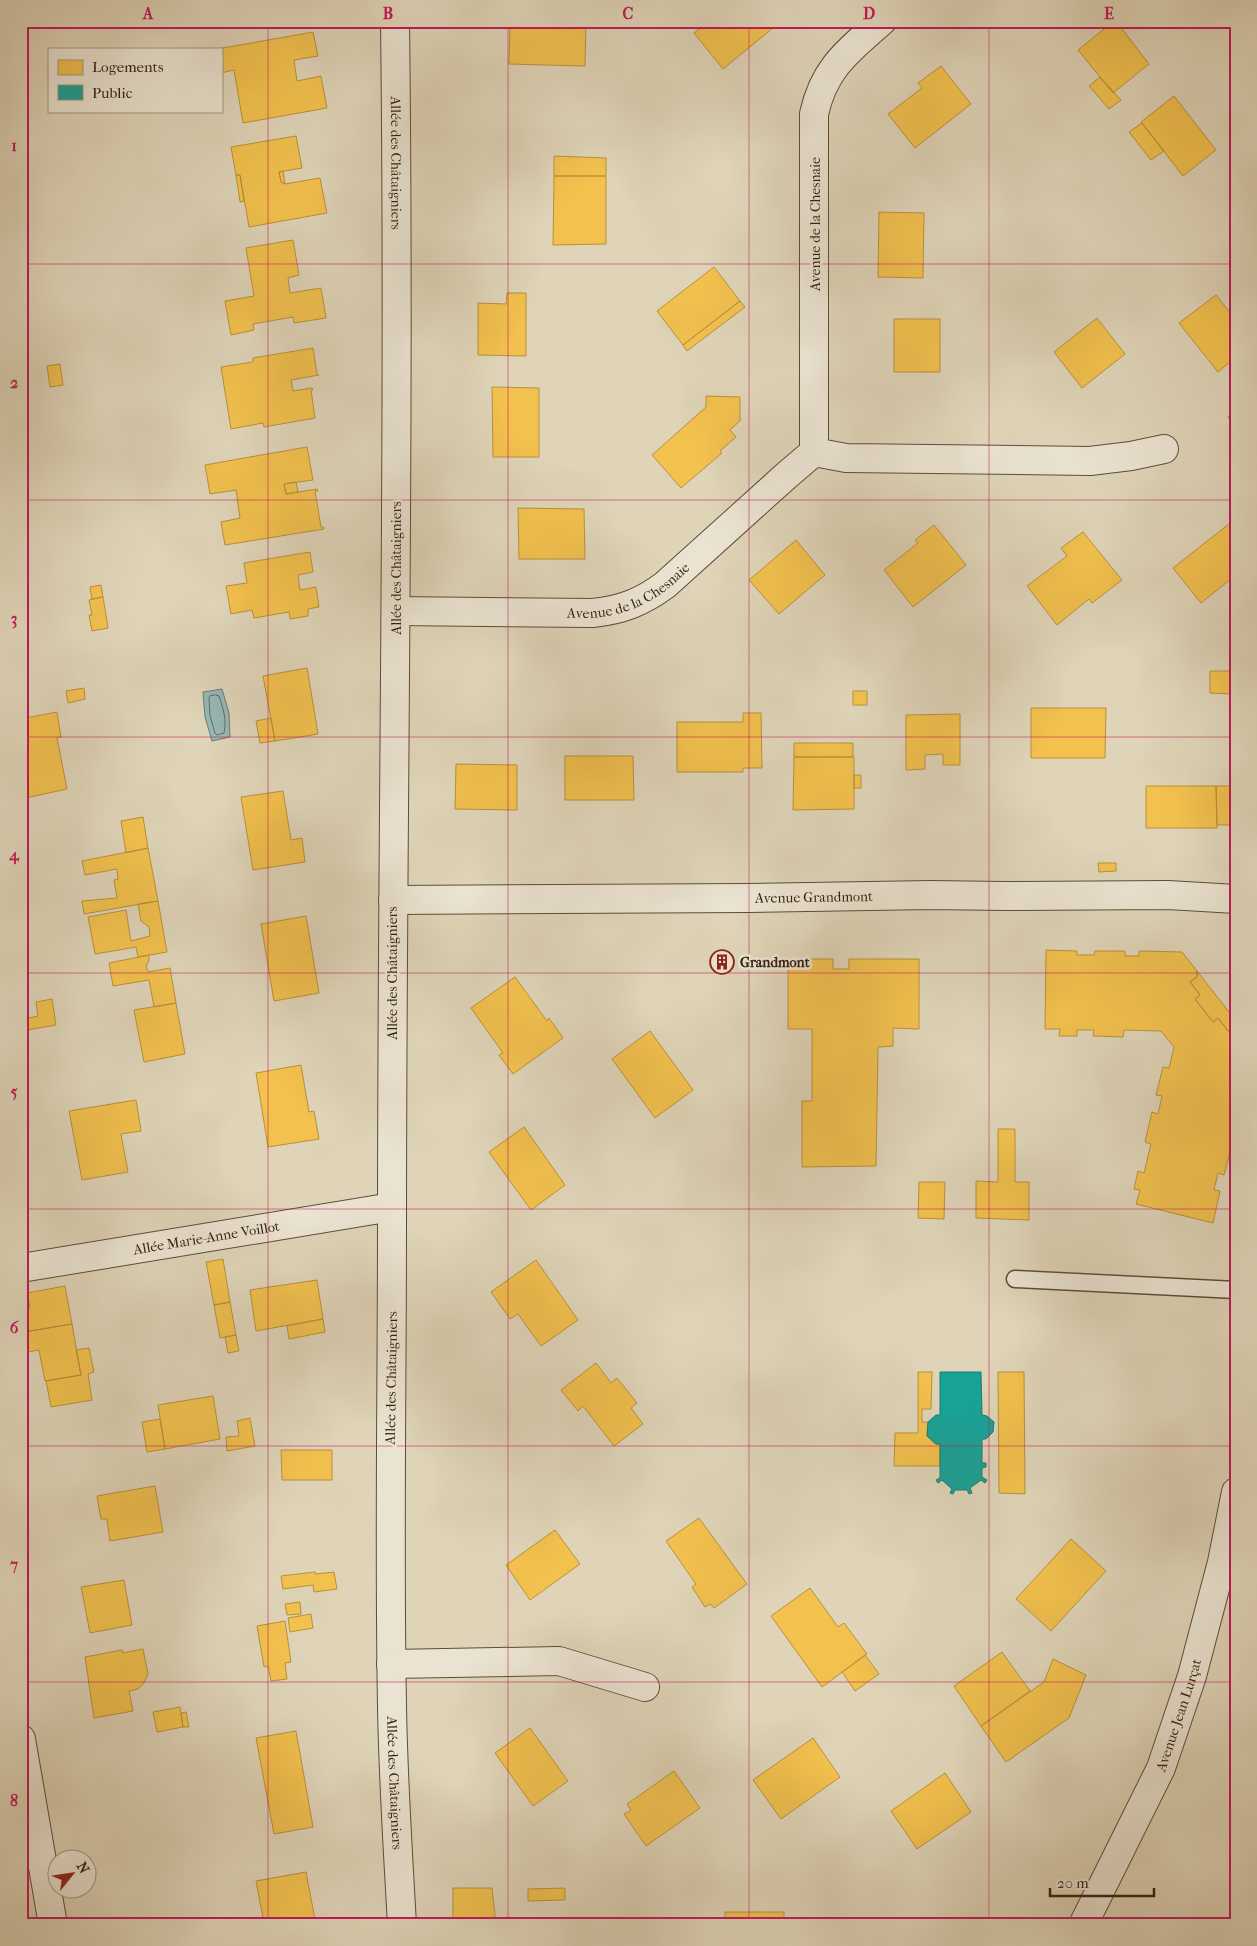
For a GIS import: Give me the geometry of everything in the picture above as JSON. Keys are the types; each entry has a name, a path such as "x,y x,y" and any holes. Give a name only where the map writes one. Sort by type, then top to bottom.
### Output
{"street":[{"name":"Allée des Châtaigniers","path":"394,21 397,219 396,611 390,1470 391,1664 402,1925"},
{"name":"Avenue de la Chesnaie","path":"396,611 594,613 632,606 649,597 665,585 814,452 814,114 824,83 833,68 843,56 882,21"},
{"path":"814,452 846,458 1090,461 1131,456 1164,448"},
{"name":"Avenue Grandmont","path":"393,900 931,895 1168,895 1236,899"},
{"name":"Allée Marie-Anne Voillot","path":"21,1268 392,1207"},
{"name":"Avenue Jean Lurçat","path":"1083,1925 1161,1768 1192,1676 1222,1562 1236,1492"},
{"path":"391,1664 559,1662 645,1688"},
{"path":"21,1739 53,1925"}],"lane":[{"path":"1015,1279 1236,1290"}],"water":[{"path":"222,689 229,713 230,737 212,741 205,717 203,692"}],"building: Logements":[{"path":"534,21 586,21 585,66 509,64 510,22 534,23"},
{"path":"709,21 778,21 779,23 723,69 694,33"},
{"path":"1116,21 1149,64 1113,93 1078,50"},
{"path":"313,32 318,56 294,60 297,81 321,76 327,108 243,123 234,70 222,73 222,48"},
{"path":"941,66 971,104 915,148 888,114 922,88 918,83"},
{"path":"1100,77 1121,100 1109,109 1089,86"},
{"path":"1174,96 1216,150 1183,176 1141,122"},
{"path":"1142,123 1164,151 1151,160 1129,132"},
{"path":"296,136 302,168 279,172 281,182 285,184 320,178 327,213 249,227 240,175 236,175 231,147"},
{"path":"554,156 606,158 606,176 554,176"},
{"path":"283,171 285,184 281,182 279,172"},
{"path":"236,175 240,175 244,201 240,202"},
{"path":"554,176 606,176 606,244 553,245"},
{"path":"879,212 924,213 923,278 878,277"},
{"path":"293,240 299,275 288,278 290,293 321,288 326,318 294,323 293,317 253,324 254,330 231,335 225,301 254,296 246,248"},
{"path":"714,267 740,301 683,345 657,311"},
{"path":"507,293 526,293 526,356 478,355 478,303 506,304"},
{"path":"1216,295 1236,320 1236,357 1218,372 1179,323"},
{"path":"740,301 745,307 687,351 683,345"},
{"path":"1097,318 1125,354 1082,388 1054,352"},
{"path":"894,319 940,319 940,372 894,372"},
{"path":"313,348 317,374 319,375 291,380 293,391 312,388 315,418 264,427 263,423 231,429 221,367 253,362 253,358"},
{"path":"60,364 63,385 50,387 47,366"},
{"path":"492,387 539,388 539,457 493,457"},
{"path":"706,396 740,397 740,421 730,430 736,437 720,451 722,453 681,488 652,455 706,407"},
{"path":"1236,411 1236,426 1228,417"},
{"path":"307,447 313,480 284,484 286,494 317,489 318,491 315,491 321,527 324,529 225,545 221,522 240,518 236,490 210,494 205,465"},
{"path":"296,482 298,492 286,494 284,484"},
{"path":"518,508 584,509 585,559 519,559"},
{"path":"1234,520 1236,522 1236,575 1201,603 1173,568"},
{"path":"934,525 966,565 913,607 884,570 918,543 915,540"},
{"path":"1083,532 1122,580 1092,603 1089,599 1057,625 1027,586 1067,556 1061,548"},
{"path":"796,540 825,575 779,614 749,580"},
{"path":"310,552 313,572 298,575 300,590 316,587 319,607 308,609 308,616 290,619 289,612 254,618 252,610 231,614 226,586 247,583 244,563"},
{"path":"101,585 103,597 92,599 90,587"},
{"path":"103,597 108,628 92,631 89,615 92,615 89,600"},
{"path":"307,668 318,734 275,741 263,676"},
{"path":"1210,671 1231,671 1231,694 1210,693"},
{"path":"84,688 85,699 68,703 66,691"},
{"path":"853,691 867,691 867,705 853,705"},
{"path":"1031,708 1106,708 1105,758 1031,758"},
{"path":"57,712 61,737 57,738 67,789 21,799 21,719"},
{"path":"743,713 761,713 762,768 743,768 743,772 677,772 677,722 743,722"},
{"path":"960,714 960,765 943,765 943,754 925,755 925,769 906,770 906,715"},
{"path":"271,718 275,741 260,743 256,721"},
{"path":"794,743 853,743 853,757 794,757"},
{"path":"565,756 633,756 634,800 565,800"},
{"path":"794,757 854,757 854,809 793,810"},
{"path":"456,764 517,765 517,810 455,809"},
{"path":"854,775 861,775 861,788 854,788"},
{"path":"1146,786 1216,786 1217,828 1146,828"},
{"path":"1216,786 1236,786 1236,825 1217,825"},
{"path":"283,791 291,840 302,838 305,862 253,870 241,797"},
{"path":"143,817 148,848 126,853 121,821"},
{"path":"148,848 158,901 84,914 82,901 117,898 114,880 118,879 117,869 85,875 82,861"},
{"path":"1098,863 1116,863 1116,871 1099,872"},
{"path":"158,901 167,952 138,957 136,947 95,954 88,917 126,910 131,941 150,936 149,927 141,921 138,904"},
{"path":"306,916 319,993 274,1001 261,924"},
{"path":"1046,950 1077,951 1077,955 1094,955 1095,951 1125,951 1125,956 1139,956 1139,951 1182,952 1197,971 1197,977 1190,982 1200,995 1195,999 1213,1022 1218,1018 1228,1031 1236,1026 1236,1128 1224,1175 1218,1173 1214,1190 1220,1191 1213,1223 1136,1204 1140,1190 1134,1189 1138,1171 1144,1173 1151,1144 1145,1142 1152,1112 1158,1114 1162,1096 1156,1095 1163,1067 1169,1068 1174,1047 1161,1031 1124,1030 1123,1037 1093,1036 1094,1030 1077,1030 1077,1036 1059,1036 1060,1029 1045,1029"},
{"path":"149,955 149,961 146,966 148,972 170,968 176,1003 154,1007 149,980 113,986 109,963"},
{"name":"Grandmont","path":"711,956 733,956 733,968 711,968"},
{"path":"788,959 833,959 833,969 849,969 849,959 919,959 919,1029 893,1028 893,1046 878,1047 876,1166 802,1167 802,1101 812,1101 812,1029 788,1029"},
{"path":"1197,971 1236,1021 1236,1026 1228,1031 1218,1018 1213,1022 1195,999 1200,995 1190,982 1197,977"},
{"path":"515,977 547,1021 549,1018 563,1038 513,1074 499,1055 503,1053 471,1008"},
{"path":"52,999 56,1025 21,1031 21,1020 38,1016 36,1002"},
{"path":"176,1003 185,1054 144,1062 134,1010"},
{"path":"650,1031 693,1090 655,1118 612,1059"},
{"path":"301,1065 309,1112 314,1111 319,1139 268,1147 256,1073"},
{"path":"136,1100 141,1131 121,1134 128,1172 82,1180 69,1111"},
{"path":"524,1127 565,1185 531,1210 489,1152"},
{"path":"998,1129 1015,1129 1015,1182 1029,1182 1029,1220 976,1218 976,1181 998,1182"},
{"path":"919,1182 945,1182 944,1219 918,1218"},
{"path":"223,1259 230,1302 214,1305 206,1262"},
{"path":"536,1260 578,1320 541,1346 518,1314 510,1319 491,1292"},
{"path":"317,1280 323,1319 256,1331 250,1290"},
{"path":"65,1286 72,1324 24,1332 21,1308 30,1307 27,1293"},
{"path":"230,1302 236,1335 220,1338 214,1305"},
{"path":"323,1319 325,1332 289,1339 287,1326"},
{"path":"72,1324 81,1375 45,1381 39,1350 28,1352 24,1332"},
{"path":"236,1335 239,1351 228,1353 225,1337"},
{"path":"89,1348 94,1372 88,1374 92,1400 51,1407 46,1381 81,1375 76,1350"},
{"path":"596,1363 611,1383 617,1378 637,1403 631,1408 643,1424 614,1446 583,1406 578,1411 561,1390"},
{"path":"918,1372 932,1372 931,1409 922,1409 922,1422 928,1422 927,1436 936,1444 940,1444 940,1466 894,1466 895,1433 918,1433"},
{"path":"998,1372 1024,1372 1025,1494 999,1493"},
{"path":"213,1396 220,1439 165,1449 158,1405"},
{"path":"250,1418 255,1446 227,1451 226,1437 239,1436 237,1421"},
{"path":"160,1419 165,1449 147,1452 142,1422"},
{"path":"281,1450 332,1450 332,1480 282,1480"},
{"path":"155,1486 163,1532 110,1541 107,1519 101,1519 97,1496"},
{"path":"699,1518 747,1584 714,1608 710,1604 705,1607 692,1587 696,1584 666,1541"},
{"path":"555,1530 580,1564 530,1600 506,1565"},
{"path":"1071,1539 1106,1571 1051,1631 1016,1599"},
{"path":"315,1572 315,1574 334,1572 337,1589 314,1592 313,1585 283,1589 281,1576"},
{"path":"124,1580 132,1625 90,1633 81,1587"},
{"path":"810,1588 838,1627 844,1623 867,1654 822,1687 771,1616"},
{"path":"300,1602 301,1614 287,1615 285,1604"},
{"path":"311,1614 313,1628 290,1632 288,1618"},
{"path":"285,1621 291,1662 285,1663 287,1679 271,1681 268,1666 264,1667 257,1626"},
{"path":"143,1649 148,1674 144,1683 138,1689 129,1691 133,1711 94,1718 85,1657 122,1650 123,1653"},
{"path":"1002,1652 1030,1691 981,1726 954,1686"},
{"path":"865,1655 879,1674 855,1691 842,1672"},
{"path":"1053,1659 1086,1675 1069,1718 1006,1762 981,1726 1044,1682"},
{"path":"1232,1674 1236,1675 1236,1687 1229,1686"},
{"path":"180,1707 183,1727 157,1732 153,1712"},
{"path":"186,1712 189,1727 183,1727 181,1713"},
{"path":"530,1728 568,1781 533,1806 495,1753"},
{"path":"296,1731 313,1827 274,1834 256,1738"},
{"path":"813,1738 840,1777 781,1819 753,1780"},
{"path":"674,1771 700,1808 646,1846 624,1814 631,1810 627,1804"},
{"path":"945,1773 971,1812 917,1849 891,1811"},
{"path":"306,1872 316,1925 255,1925 264,1923 256,1881"},
{"path":"453,1888 492,1888 496,1925 453,1925"},
{"path":"565,1888 565,1900 528,1901 528,1889"},
{"path":"725,1912 784,1912 784,1925 725,1925"},
{"path":"863,1923 915,1923 915,1925 863,1925"}],"building: Public":[{"path":"940,1372 981,1372 982,1415 987,1416 994,1422 993,1432 986,1439 982,1439 982,1463 986,1463 986,1467 982,1468 982,1477 987,1480 985,1483 981,1480 970,1488 972,1493 969,1494 967,1490 955,1490 953,1494 950,1493 952,1489 942,1480 938,1483 936,1480 940,1478 940,1444 936,1444 927,1436 928,1422 936,1415 940,1415"}],"place":[{"name":"Grandmont","path":"722,962"}]}
